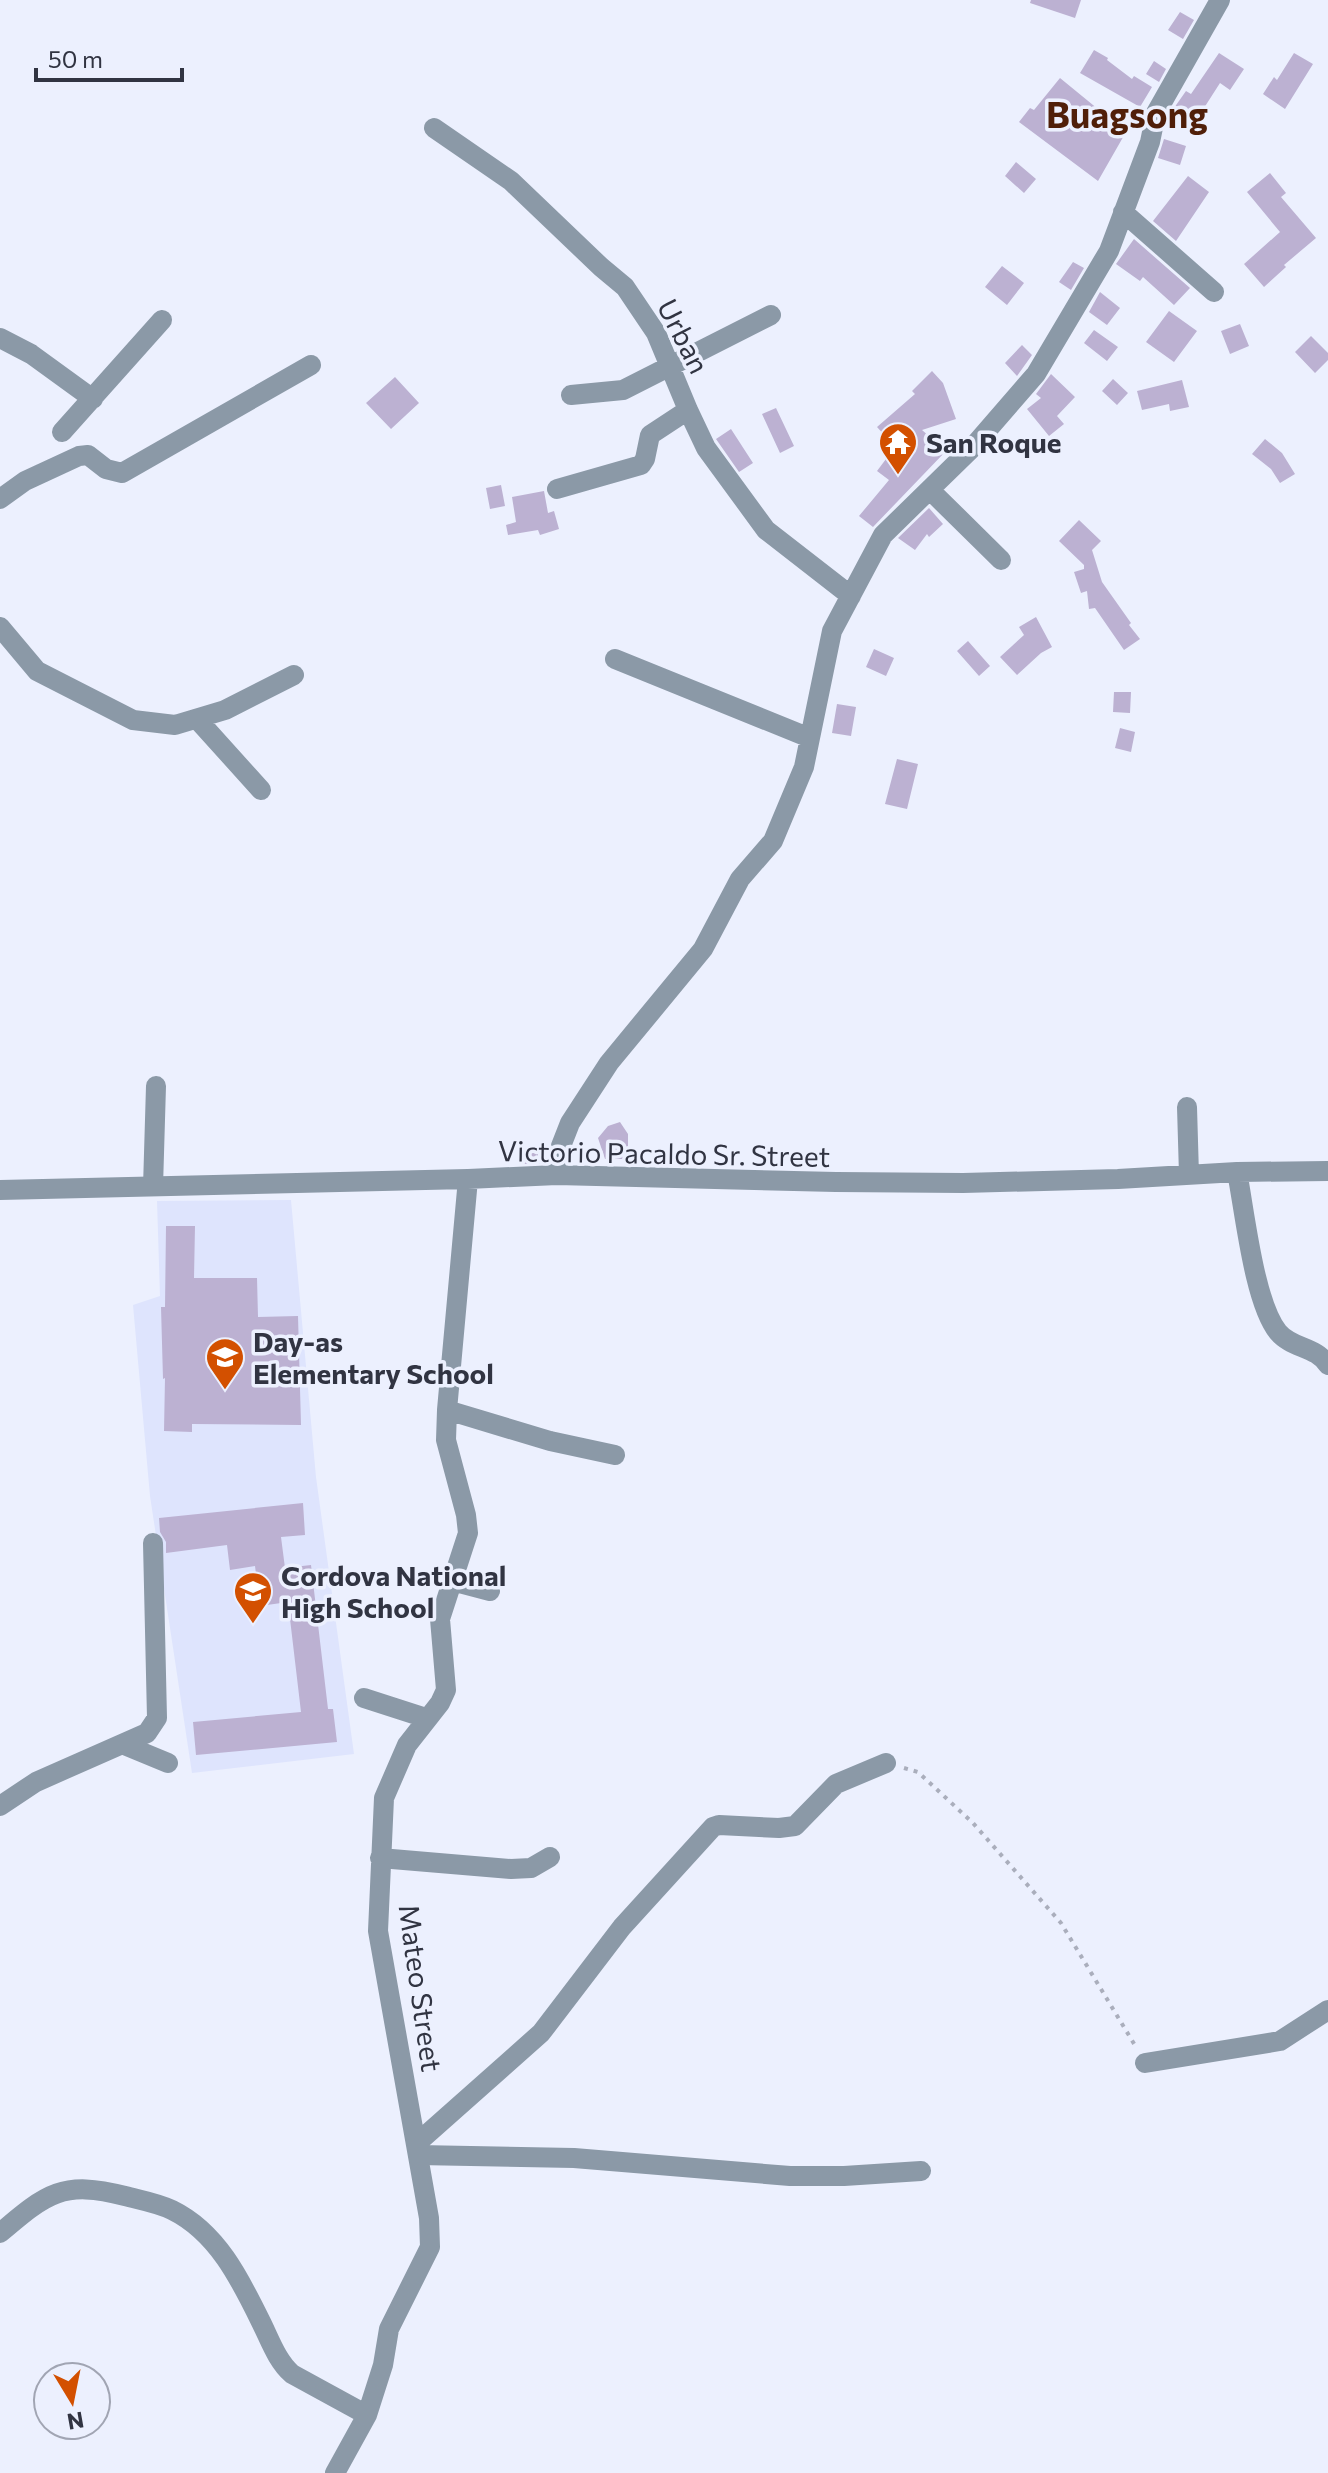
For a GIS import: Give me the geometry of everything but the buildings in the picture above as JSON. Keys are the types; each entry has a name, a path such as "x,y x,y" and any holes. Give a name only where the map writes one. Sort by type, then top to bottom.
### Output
{"street":[{"path":"557,1175 561,1146 570,1123 601,1075 703,949 740,879 773,841 804,767 832,631 883,535 971,449 1036,374 1109,251 1150,142 1156,113 1220,0"},
{"name":"Urban","path":"434,128 511,181 625,287 656,333 706,448 766,530 851,596"},
{"path":"1123,212 1214,292"},
{"path":"571,395 623,390 771,315"},
{"path":"62,432 162,320"},
{"path":"0,338 31,354 93,399"},
{"path":"0,499 25,481 79,456 88,455 106,469 122,473 311,365"},
{"path":"557,489 641,465 650,435 688,410"},
{"path":"930,490 1001,560"},
{"path":"0,627 37,671 133,720 175,725 197,719 225,710 294,675"},
{"path":"615,659 810,738"},
{"path":"197,719 261,790"},
{"path":"153,1187 156,1086"},
{"path":"1187,1107 1189,1175"},
{"name":"Victorio Pacaldo Sr. Street","path":"0,1190 557,1175 947,1183 1328,1171"},
{"path":"1237,1172 1258,1284 1267,1314 1281,1336 1316,1351 1328,1365"},
{"name":"Mateo Street","path":"335,2473 367,2415 383,2365 389,2329 430,2247 429,2218 378,1931 380,1858 384,1798 407,1745 440,1703 446,1690 440,1619 468,1533 446,1440 468,1179"},
{"path":"447,1410 550,1441 615,1455"},
{"path":"0,1806 36,1782 147,1733 157,1718 153,1543"},
{"path":"452,1581 490,1591"},
{"path":"364,1698 426,1718"},
{"path":"122,1744 168,1763"},
{"path":"417,2149 541,2033 622,1927 713,1827 795,1826 836,1784 886,1763"},
{"path":"380,1858 511,1869 531,1868 550,1857"},
{"path":"1145,2063 1280,2041 1328,2010"},
{"path":"417,2149 790,2176 921,2171"},
{"path":"0,2233 45,2196 72,2188 104,2191 170,2208 195,2224 217,2244 283,2366 367,2415"}],"path":[{"path":"886,1763 918,1772 929,1782 973,1823 1061,1923 1145,2063"}],"shaded area":[{"path":"291,1200 316,1477 354,1754 192,1773 150,1496 133,1305 160,1296 157,1201"}],"place":[{"name":"San Roque","path":"898,476"},
{"name":"Day-as Elementary School","path":"225,1391"},
{"name":"Cordova National High School","path":"253,1625"}],"district":[{"name":"Buagsong","path":"1127,113"}]}
